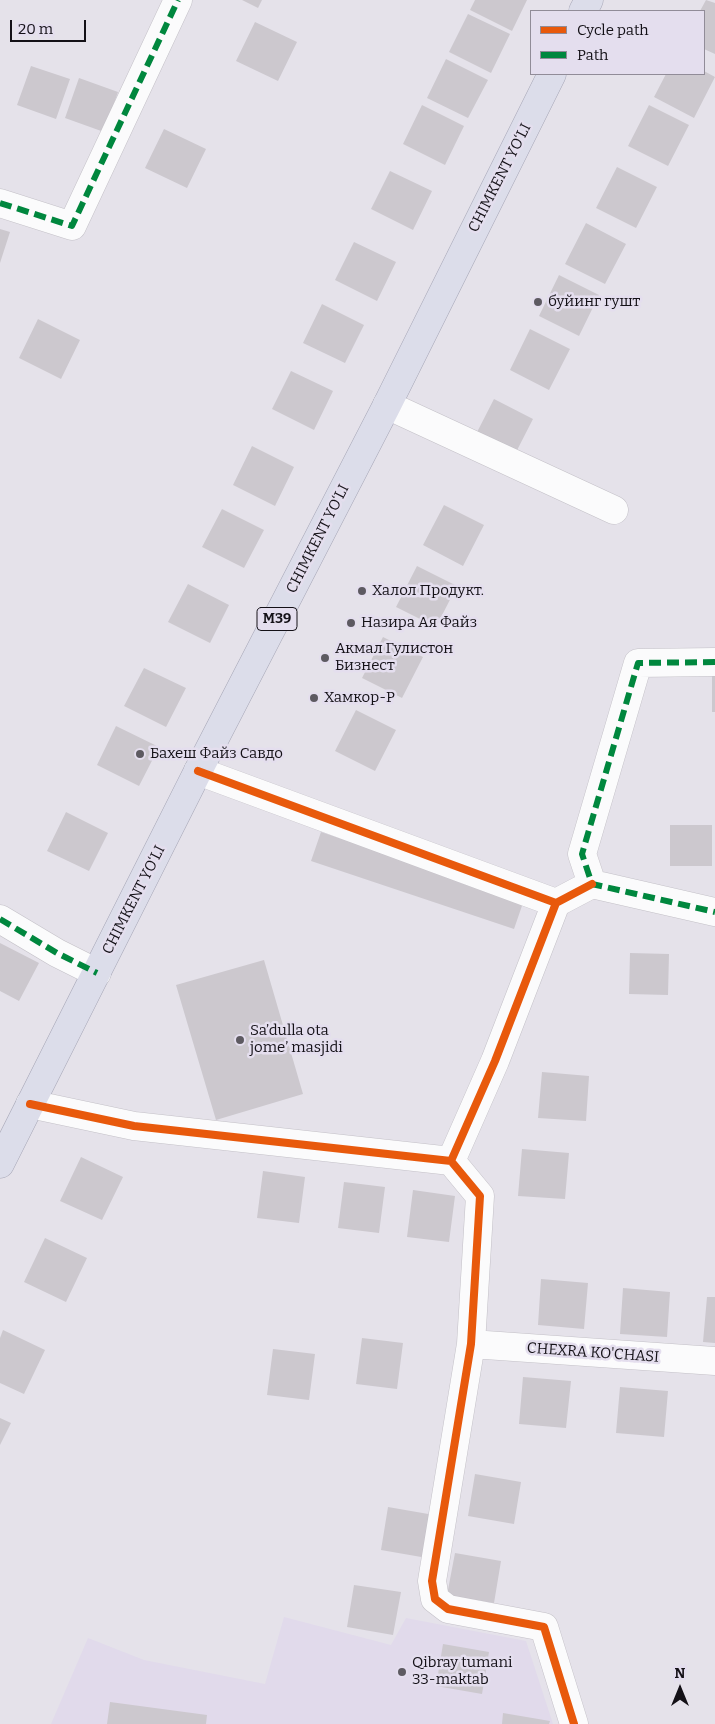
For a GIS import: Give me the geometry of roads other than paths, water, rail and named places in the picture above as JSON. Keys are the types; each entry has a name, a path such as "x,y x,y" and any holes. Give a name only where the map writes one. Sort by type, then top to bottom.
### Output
{"highway":[{"name":"CHIMKENT YO‘LI","path":"0,1164 198,771 387,405 552,75"}],"street":[{"path":"0,203 72,226 178,0"},
{"path":"387,405 614,510"},
{"path":"592,884 582,854 638,663 715,662"},
{"path":"198,771 556,903"},
{"path":"450,1161 495,1061 556,903 592,884 715,912"},
{"path":"0,919 57,953 97,973"},
{"path":"30,1104 134,1126 450,1161 480,1196 471,1344 432,1581 435,1599 448,1609 544,1627 574,1724"},
{"name":"CHEXRA KO'CHASI","path":"471,1344 715,1361"}],"place":[{"name":"буйинг гушт","path":"538,302"},
{"name":"Халол Продукт.","path":"362,591"},
{"name":"Назира Ая Файз","path":"351,623"},
{"name":"Акмал Гулистон Бизнест","path":"325,658"},
{"name":"Хамкор-Р","path":"314,698"},
{"name":"Бахеш Файз Савдо","path":"140,754"},
{"name":"Sa’dulla ota jome’ masjidi","path":"240,1040"},
{"name":"Qibray tumani 33-maktab","path":"402,1672"}]}
